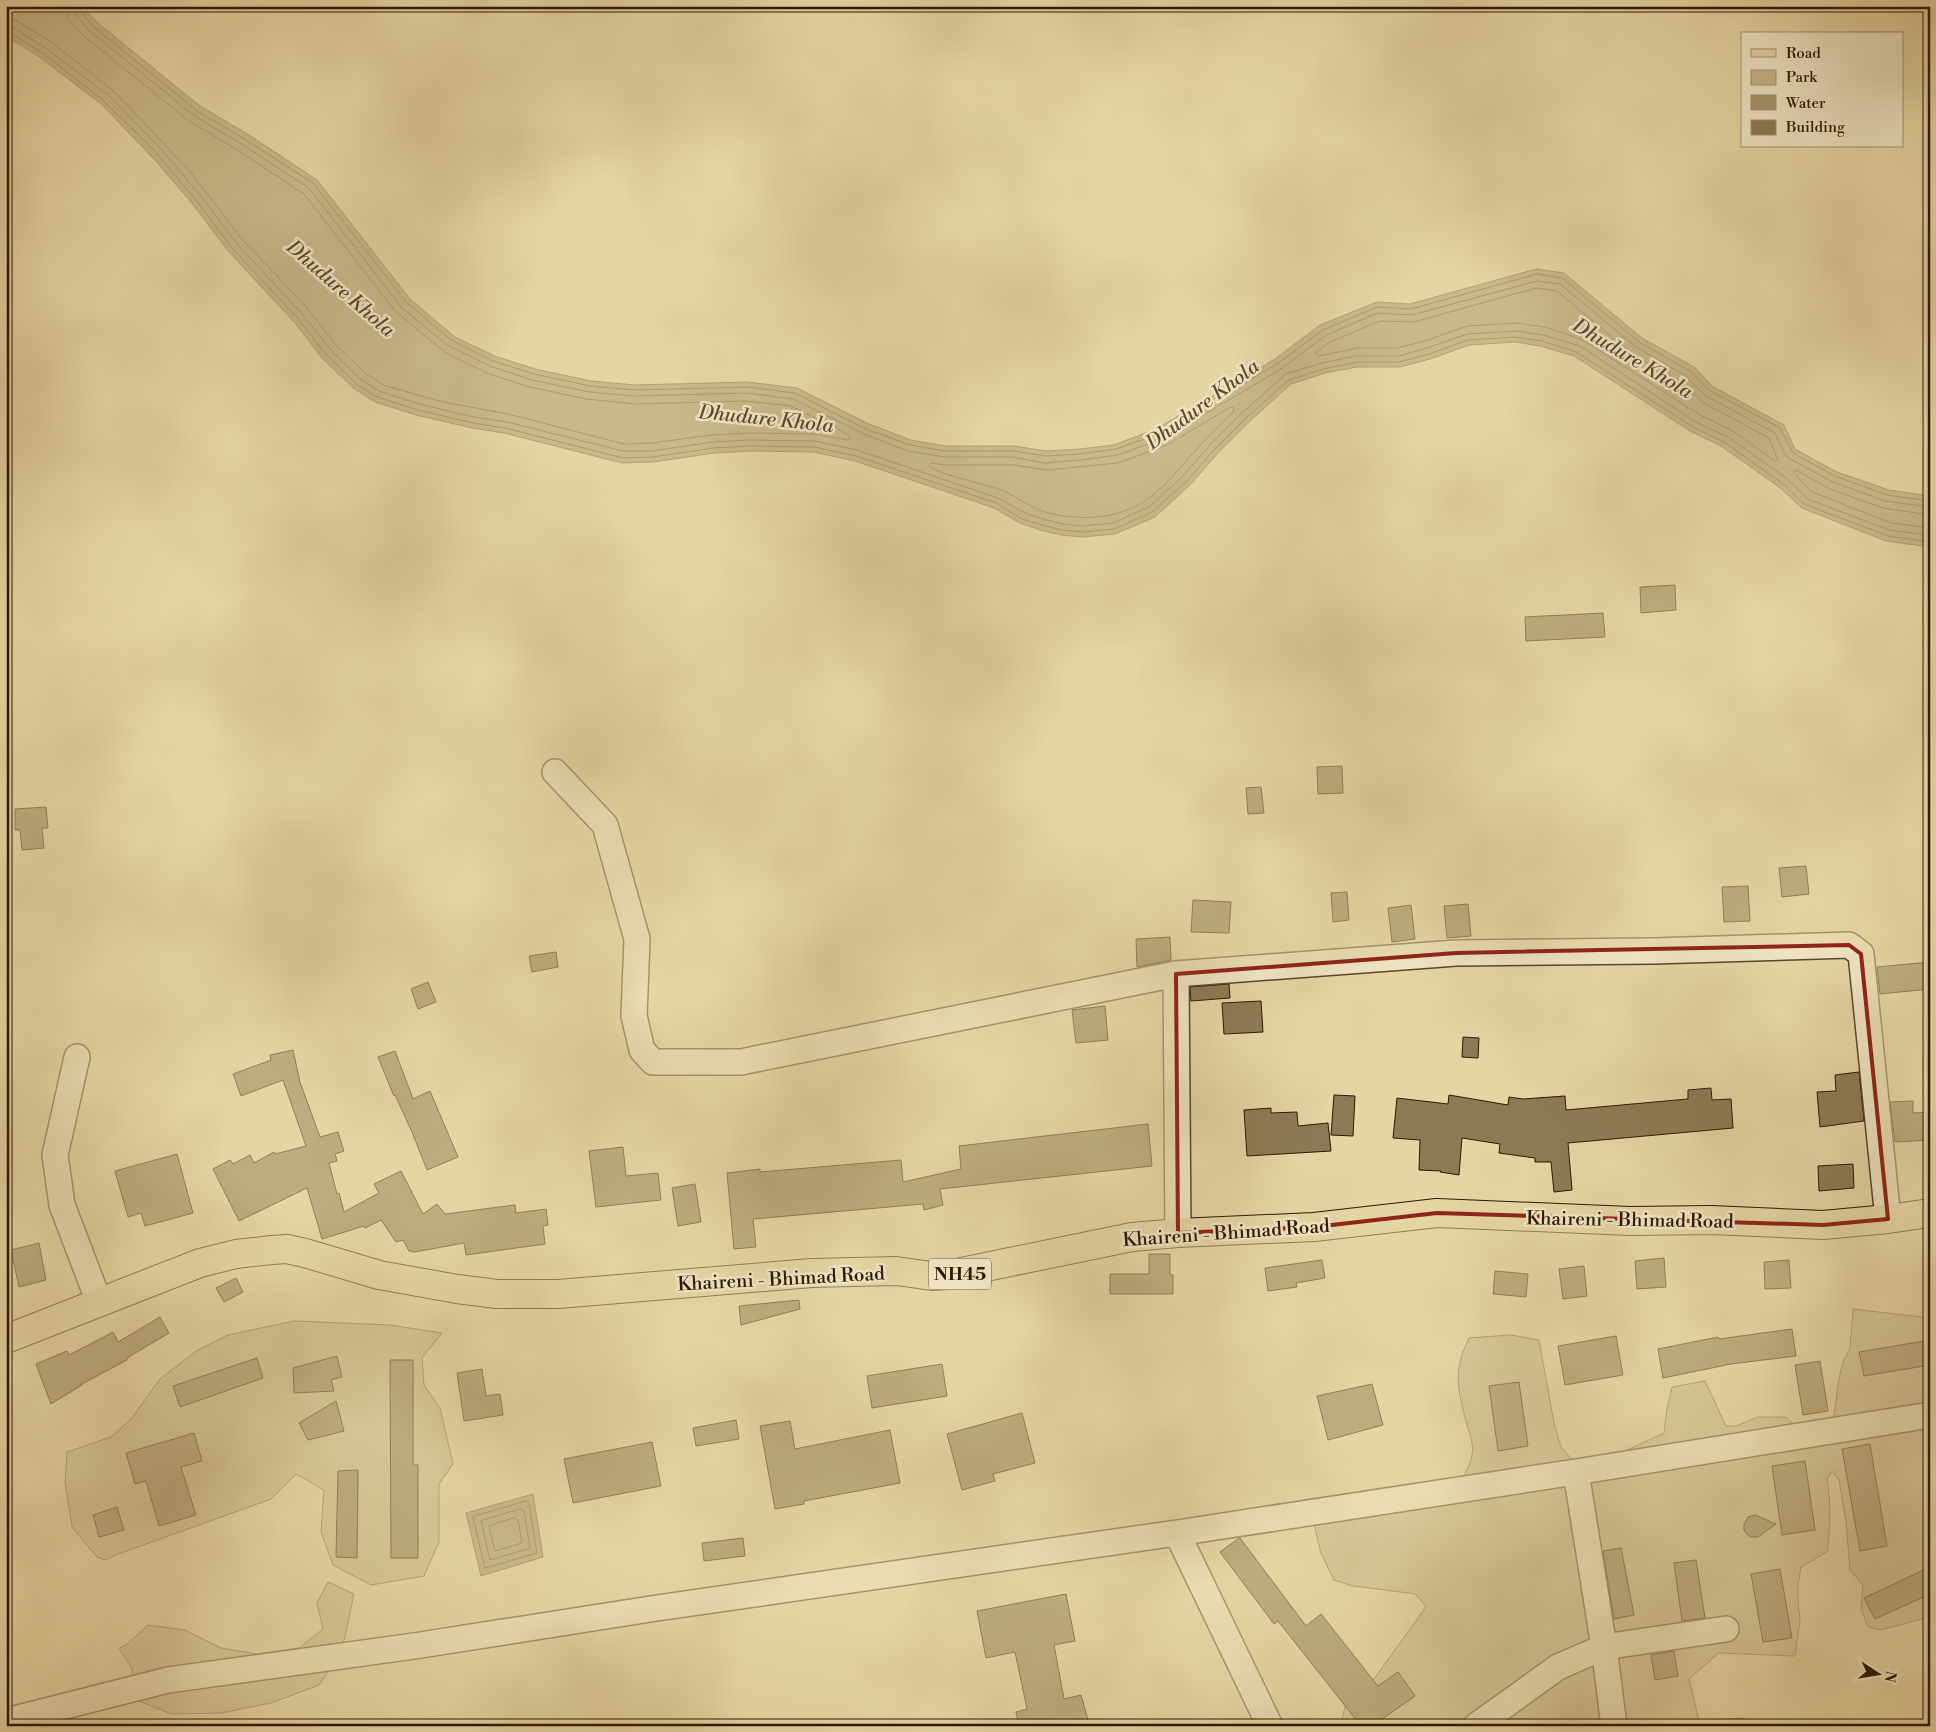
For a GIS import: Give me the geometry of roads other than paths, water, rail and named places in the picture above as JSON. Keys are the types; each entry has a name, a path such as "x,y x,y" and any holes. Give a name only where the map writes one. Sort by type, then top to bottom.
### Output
{"main road":[{"name":"Khaireni - Bhimad Road","path":"6,1339 200,1263 236,1254 287,1249 379,1275 457,1289 497,1294 558,1294 812,1273 896,1271 932,1276 948,1276 1132,1237 1314,1227 1437,1212 1630,1221 1711,1220 1823,1225 1930,1213"}],"street":[{"path":"555,772 605,825 637,940 634,1016 642,1050 653,1062 741,1062 1176,974 1456,953 1654,951 1848,945 1861,954 1863,962 1888,1219"},
{"path":"1176,974 1178,1233"},
{"path":"77,1057 55,1155 62,1205 99,1302"},
{"path":"6,1721 168,1680 414,1646 658,1608 1177,1533 1576,1472 1930,1415"},
{"path":"1576,1472 1604,1647 1614,1726"},
{"path":"1177,1533 1270,1726"},
{"path":"1476,1726 1558,1667 1604,1647 1726,1629"}],"water":[{"name":"Dhudure Khola","path":"6,6 82,6 98,23 200,106 249,135 317,180 410,299 455,337 495,356 535,369 591,381 635,385 747,382 797,388 869,424 911,440 945,446 1014,446 1046,451 1080,449 1114,445 1158,428 1275,359 1320,325 1377,302 1410,304 1536,269 1564,273 1642,338 1694,367 1712,386 1784,425 1795,449 1837,472 1889,490 1930,496 1930,547 1886,541 1802,508 1779,487 1721,446 1690,431 1574,356 1540,346 1515,342 1469,345 1400,367 1357,367 1325,373 1291,384 1249,422 1217,454 1191,484 1155,517 1115,534 1083,537 1061,535 1040,530 1020,523 994,508 855,461 813,452 750,451 714,453 653,462 622,463 504,433 472,428 416,415 375,402 353,388 321,357 295,323 229,252 191,202 153,158 101,104 41,58 6,36"},
{"path":"533,1494 543,1557 481,1576 466,1513"}]}
